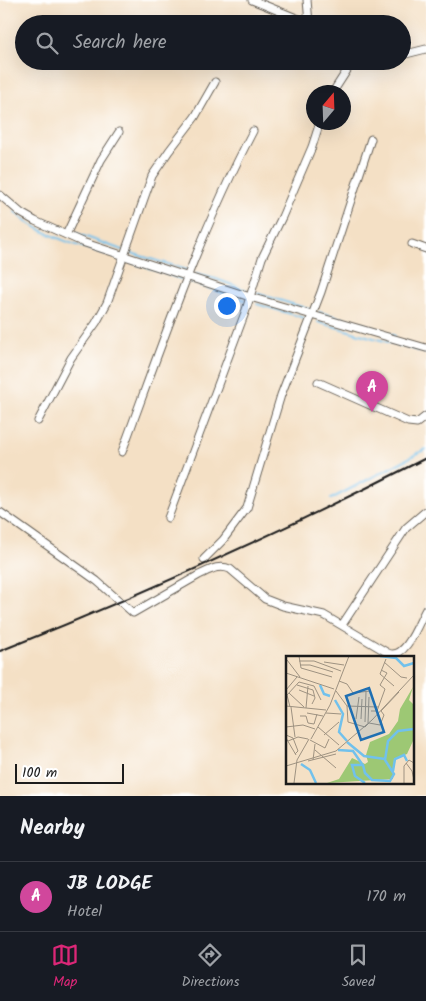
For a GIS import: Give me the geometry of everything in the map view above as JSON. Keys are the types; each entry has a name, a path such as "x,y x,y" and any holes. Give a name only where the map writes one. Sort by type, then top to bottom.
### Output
{"street":[{"path":"252,0 290,15"},
{"path":"307,0 309,15"},
{"path":"411,53 426,49"},
{"path":"337,85 346,70"},
{"path":"38,421 71,358 96,323 107,303 152,176 195,117 215,82"},
{"path":"168,518 250,297 262,258 301,174 317,130"},
{"path":"122,452 186,276 234,166 253,131"},
{"path":"66,236 101,160 119,132"},
{"path":"204,558 223,540 247,508 281,395 312,316 371,139"},
{"path":"0,195 21,213 66,236 250,297 426,348"},
{"path":"412,244 426,249"},
{"path":"318,382 377,410 408,422 417,423 426,416"},
{"path":"342,625 406,528 426,511"},
{"path":"0,522 3,514 97,581 133,613 199,575 209,570 223,567 230,569 266,599 283,606 324,615 388,653 397,654 408,643 426,609"}],"waterway":[{"path":"15,212 37,228 64,241 120,258"},
{"path":"35,217 66,229"},
{"path":"70,231 122,250"},
{"path":"131,253 187,270"},
{"path":"128,261 184,280"},
{"path":"196,274 246,290"},
{"path":"190,282 245,300"},
{"path":"256,293 312,310"},
{"path":"257,304 308,319"},
{"path":"319,312 360,323 395,336"},
{"path":"318,322 426,353"},
{"path":"331,499 426,449"}],"railway":[{"path":"0,651 108,607 215,560 426,458"}],"place":[{"name":"JB LODGE","path":"372,412"}]}
